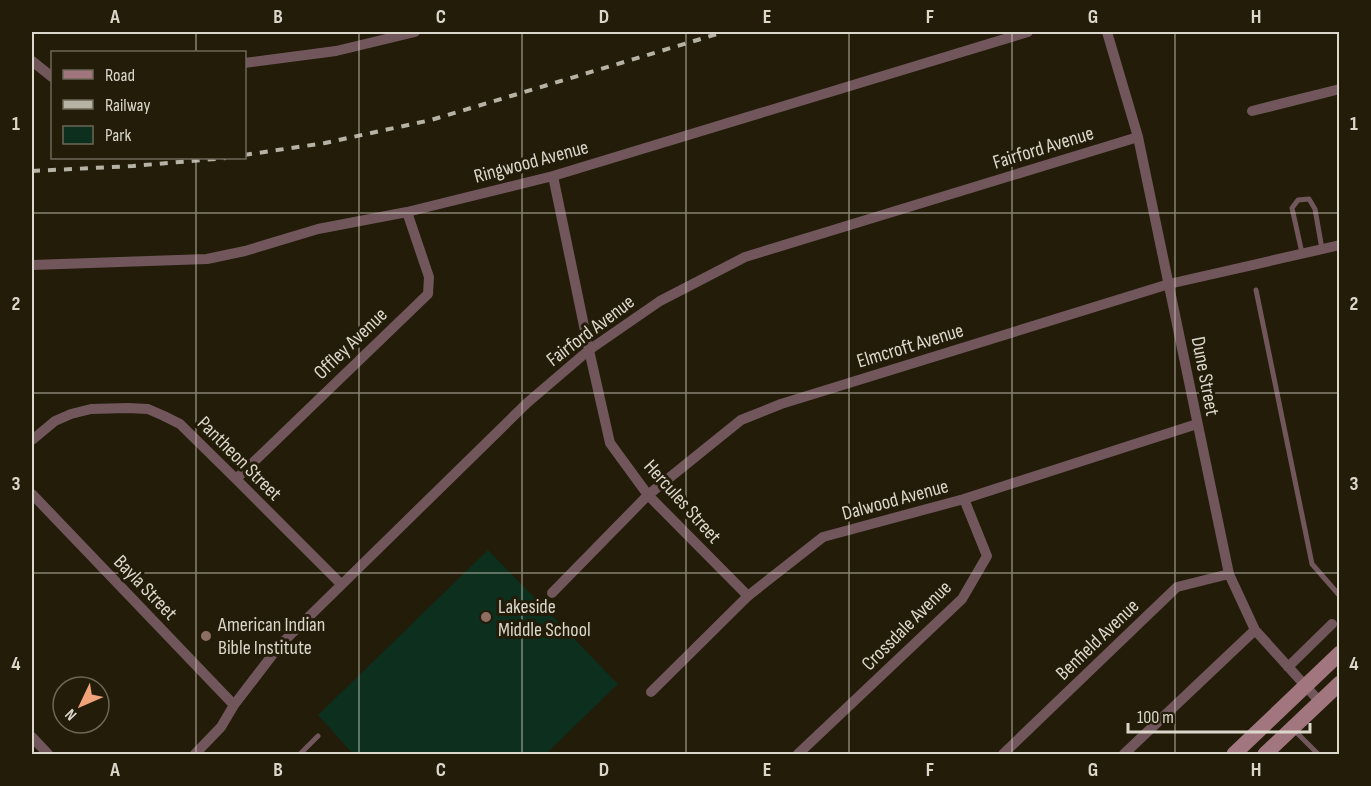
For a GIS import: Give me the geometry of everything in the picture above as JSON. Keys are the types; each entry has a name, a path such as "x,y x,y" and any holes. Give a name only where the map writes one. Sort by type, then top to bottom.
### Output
{"main road":[{"path":"1234,754 1340,653"},
{"path":"1265,754 1340,683"}],"street":[{"path":"246,63 336,51 415,32"},
{"name":"Ringwood Avenue","path":"32,265 207,259 245,251 318,229 407,212 553,176 1028,32"},
{"name":"Dune Street","path":"1107,32 1138,137 1229,574 1255,630 1320,702"},
{"path":"32,61 51,75"},
{"path":"1252,111 1340,89"},
{"name":"Fairford Avenue","path":"195,754 221,727 234,705 280,645 341,584 527,403 590,350 660,301 745,257 1138,137"},
{"name":"Hercules Street","path":"553,176 610,443 648,495 748,596"},
{"name":"Offley Avenue","path":"237,479 428,294 429,277 407,212"},
{"name":"Elmcroft Avenue","path":"552,592 648,495 741,420 771,408 1169,284 1340,245"},
{"name":"Pantheon Street","path":"32,440 55,421 91,409 128,408 148,410 164,416 180,424 341,584"},
{"name":"Dalwood Avenue","path":"651,692 748,596 823,537 964,499 1197,424"},
{"name":"Bayla Street","path":"32,494 234,705"},
{"name":"Crossdale Avenue","path":"798,754 962,599 987,556 964,499"},
{"name":"Benfield Avenue","path":"1003,754 1177,586 1229,574"},
{"path":"1288,667 1332,624"},
{"path":"1124,754 1255,630"},
{"path":"32,737 48,754"}],"lane":[{"path":"1302,253 1292,208 1298,200 1309,199 1315,209 1322,249"},
{"path":"1256,290 1312,564 1340,596"},
{"path":"1293,728 1318,754"},
{"path":"300,754 318,736"}],"green space":[{"name":"Lakeside Middle School","path":"488,550 618,684 546,754 353,754 318,715"}],"railway":[{"path":"246,155 325,143 431,120 724,32"},
{"path":"32,171 214,159"}],"place":[{"name":"Lakeside Middle School","path":"486,617"},
{"name":"American Indian Bible Institute","path":"206,636"}]}
